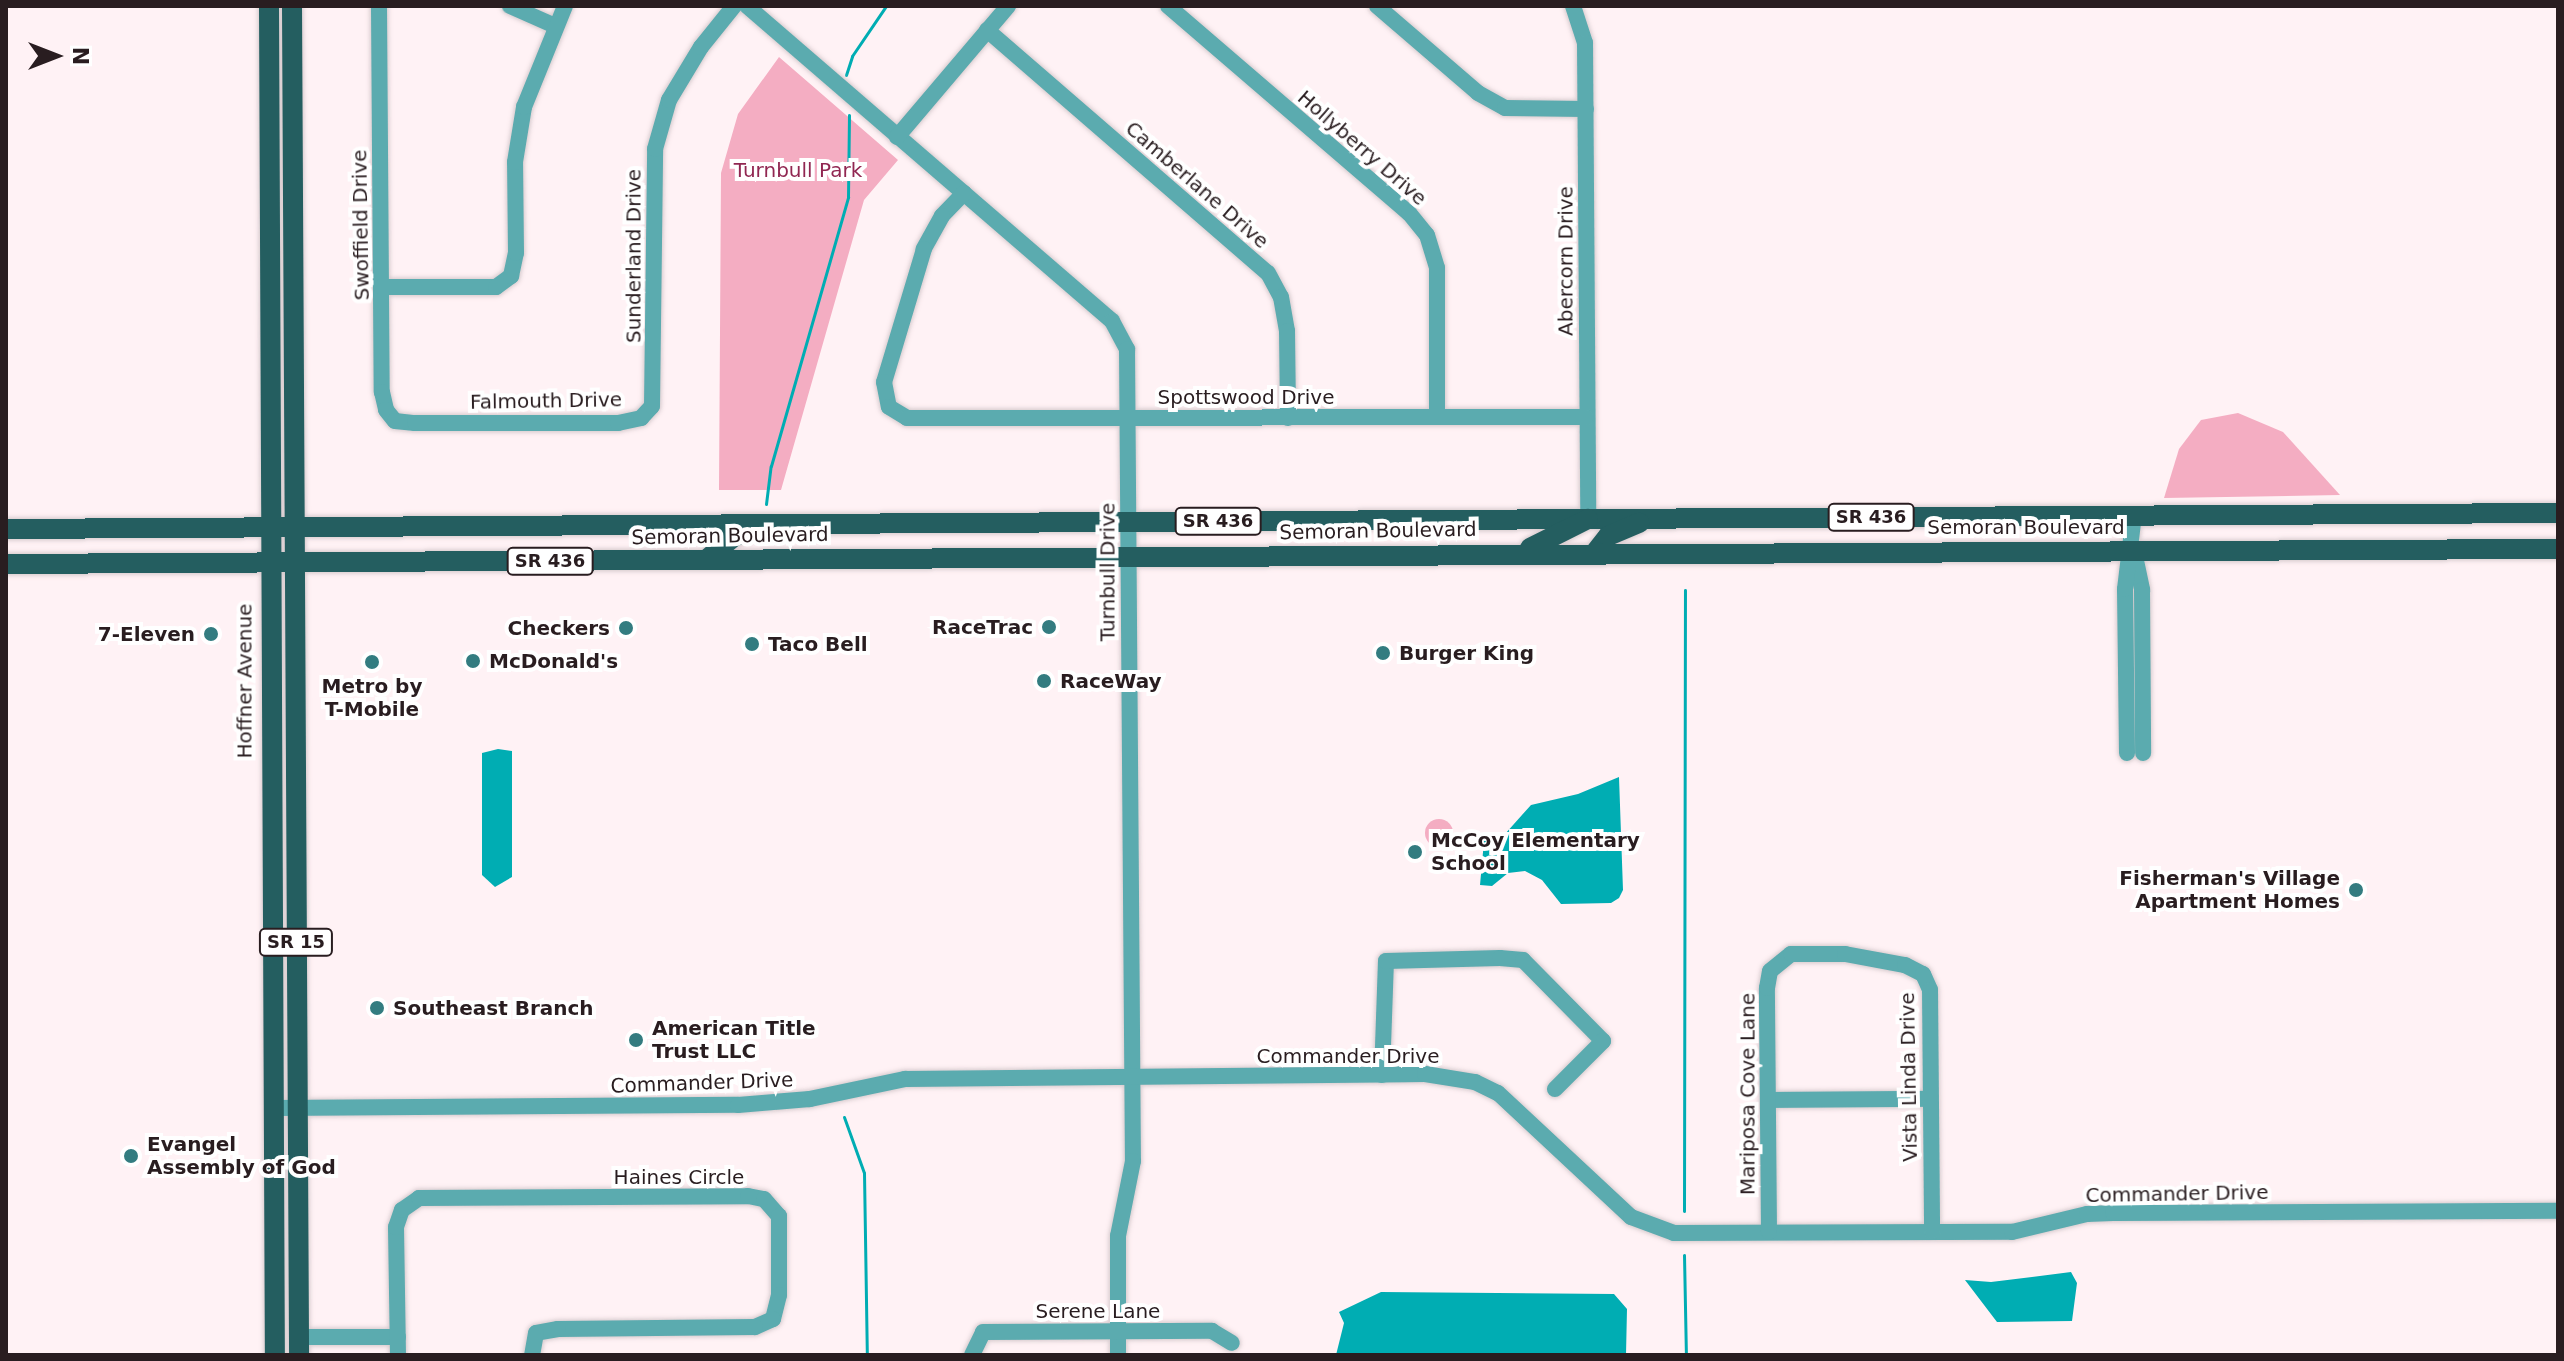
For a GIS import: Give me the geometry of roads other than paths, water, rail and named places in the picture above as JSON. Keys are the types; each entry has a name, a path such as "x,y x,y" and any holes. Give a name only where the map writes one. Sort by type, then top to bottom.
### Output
{"main road":[{"name":"Hoffner Avenue","path":"269,6 269,563 275,1355"},
{"name":"SR 15","path":"292,6 299,1346"},
{"name":"Semoran Boulevard","path":"6,529 2558,513"},
{"path":"1594,554 1625,525 1663,518"},
{"path":"1515,554 1555,540 1588,519"},
{"path":"706,560 735,536 771,525"},
{"name":"Semoran Boulevard","path":"6,564 2558,549"}],"street":[{"name":"Swoffield Drive","path":"379,6 381,287 386,410 395,421 415,423"},
{"path":"510,6 553,25"},
{"path":"381,287 496,287 511,276 516,253 517,148 524,107 553,25 565,6"},
{"name":"Sunderland Drive","path":"654,385 655,149 669,100 701,47 734,6"},
{"name":"Turnbull Drive","path":"747,6 1112,321 1127,349 1131,417 1128,522 1133,1161 1118,1236 1118,1355"},
{"path":"897,137 1008,6"},
{"name":"Hollyberry Drive","path":"1168,6 1409,213 1427,235 1437,268 1437,416"},
{"path":"1377,6 1478,93 1505,108 1586,109"},
{"name":"Abercorn Drive","path":"1573,6 1585,43 1588,519"},
{"name":"Camberlane Drive","path":"987,30 1268,273 1281,297 1287,331 1288,418"},
{"name":"Spottswood Drive","path":"964,193 942,216 924,249 884,382 889,407 907,418 1586,417"},
{"name":"Falmouth Drive","path":"415,423 618,423 641,418 652,406 654,385"},
{"path":"2134,515 2133,550 2125,589 2135,753"},
{"name":"Vista Linda Drive","path":"1780,959 1791,954 1845,954 1905,965 1923,974 1930,990 1932,1231"},
{"path":"1382,1075 1386,961 1500,958 1523,960 1603,1041 1555,1089"},
{"name":"Mariposa Cove Lane","path":"1769,1232 1767,988 1780,959"},
{"name":"Commander Drive","path":"274,1108 738,1105 810,1099 905,1079 1451,1077 1498,1093 1646,1225 1683,1233 2012,1232 2111,1213 2558,1211"},
{"path":"1770,1100 1930,1099"},
{"name":"Haines Circle","path":"398,1337 396,1227 402,1210 419,1198 748,1196 764,1199 779,1216 779,1295 773,1319 755,1327 558,1329 536,1333 532,1355"},
{"name":"Serene Lane","path":"972,1353 983,1332 1118,1329 1212,1331 1232,1343"},
{"path":"299,1346 398,1337 398,1355"}],"water":[{"path":"498,749 512,751 512,877 495,887 482,875 482,753"},
{"path":"1619,777 1623,890 1619,898 1611,903 1561,904 1542,880 1525,871 1508,873 1492,886 1480,885 1484,841 1505,834 1531,805 1578,794"},
{"path":"2071,1272 2077,1283 2072,1321 1997,1322 1965,1280 1991,1282"},
{"path":"1381,1292 1614,1294 1627,1309 1626,1355 1336,1355 1344,1323 1339,1312"}],"waterway":[{"path":"846,75 852,56 886,6"},
{"path":"766,504 771,466 848,197 849,115"},
{"path":"1684,1211 1685,590"},
{"path":"844,1117 864,1173 867,1355"},
{"path":"1684,1255 1686,1355"}],"place":[{"name":"RaceTrac","path":"1049,627"},
{"name":"Checkers","path":"626,628"},
{"name":"7-Eleven","path":"211,634"},
{"name":"Taco Bell","path":"752,644"},
{"name":"Burger King","path":"1383,653"},
{"name":"McDonald's","path":"473,661"},
{"name":"Metro by T-Mobile","path":"372,662"},
{"name":"RaceWay","path":"1044,681"},
{"name":"McCoy Elementary School","path":"1415,852"},
{"name":"Fisherman's Village Apartment Homes","path":"2356,890"},
{"name":"Southeast Branch","path":"377,1008"},
{"name":"American Title Trust LLC","path":"636,1040"},
{"name":"Evangel Assembly of God","path":"131,1156"}],"park label":[{"name":"Turnbull Park","path":"798,170"}]}
